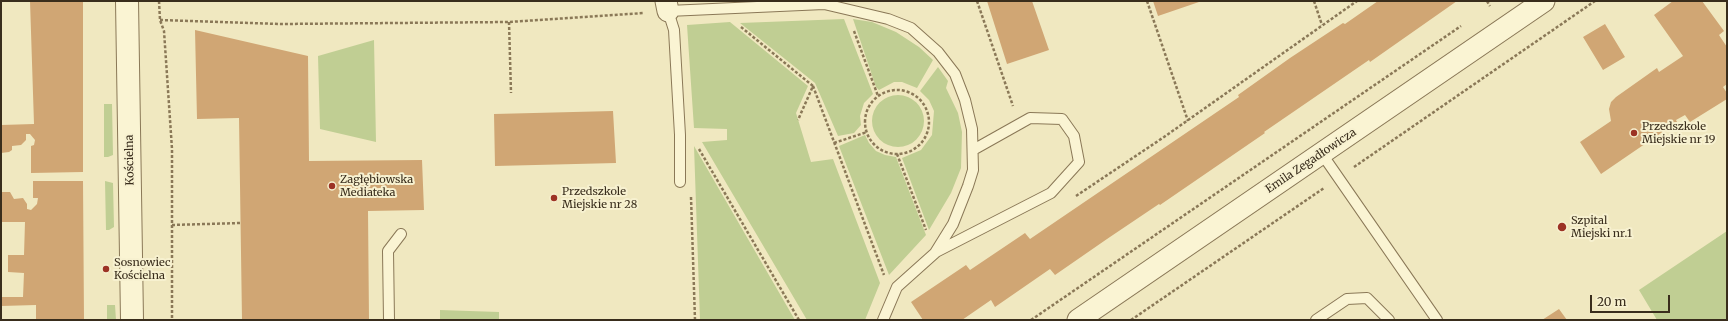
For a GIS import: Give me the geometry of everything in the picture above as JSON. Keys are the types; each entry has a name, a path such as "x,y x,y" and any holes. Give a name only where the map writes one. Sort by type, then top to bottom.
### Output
{"street":[{"name":"Kościelna","path":"127,1 132,320"},
{"name":"Emila Zegadłowicza","path":"1078,320 1544,1"}],"lane":[{"path":"680,182 680,135 674,30 667,6 824,4 888,19 911,28 938,52 955,74 965,100 972,129 974,150 973,170 953,224 935,253"},
{"path":"883,320 897,287 935,253 1051,193 1079,162 1074,136 1062,119 1030,118 974,150"},
{"path":"1322,154 1437,320"},
{"path":"389,320 388,251 401,234"},
{"path":"1316,320 1347,299 1366,298 1389,320"}],"path":[{"path":"159,1 160,20 164,32 172,149 172,320"},
{"path":"977,1 1020,123"},
{"path":"1147,1 1188,121"},
{"path":"1314,1 1322,25"},
{"path":"1073,198 1188,121 1357,1"},
{"path":"1487,1 1490,6"},
{"path":"1131,320 1594,1"},
{"path":"1484,10 1494,3"},
{"path":"160,20 281,24 509,22 667,6"},
{"path":"847,9 854,33 878,96"},
{"path":"509,22 511,93"},
{"path":"1031,320 1464,24"},
{"path":"739,25 812,86 886,282"},
{"path":"798,120 812,86"},
{"path":"897,90 908,92 917,97 925,106 928,116 928,127 924,138 917,146 908,152 896,154 886,152 876,146 869,138 865,127 865,116 869,106 878,96 886,92 897,90"},
{"path":"834,143 867,132"},
{"path":"697,145 799,320"},
{"path":"896,154 927,231"},
{"path":"691,194 695,320"},
{"path":"172,225 240,222"}],"green space":[{"path":"844,19 873,94 864,103 860,116 861,125 854,133 838,136 815,83 740,23"},
{"path":"853,19 872,22 896,32 919,47 933,60 917,88 902,82 894,82 879,90 876,87"},
{"path":"730,22 808,86 796,113 811,162 833,159 880,283 865,320 807,320 702,142 727,140 727,129 694,128 687,25"},
{"path":"374,40 376,142 320,129 318,56"},
{"path":"938,67 948,81 946,88 958,113 962,132 961,168 951,193 929,230 902,158 921,150 932,135 934,111 929,100 920,91"},
{"path":"893,95 903,95 917,102 924,116 924,126 917,140 903,147 893,147 883,143 876,136 872,126 872,116 876,106 883,99"},
{"path":"104,104 112,104 113,155 108,157 104,157"},
{"path":"865,135 869,143 876,151 885,155 896,157 926,235 889,275 839,146"},
{"path":"694,146 795,320 700,320"},
{"path":"105,181 113,183 114,227 109,230 106,230"},
{"path":"1727,231 1727,320 1657,320 1639,290"},
{"path":"107,305 115,305 116,320 107,320"},
{"path":"440,310 499,312 499,320 440,320"}],"building":[{"path":"30,1 83,1 83,172 31,173 31,146 34,145 35,140 30,134 26,134 26,140 21,145 12,146 12,150 9,152 1,153 1,125 34,124"},
{"path":"987,1 1032,1 1049,50 1007,64"},
{"path":"1153,1 1198,1 1199,2 1158,16"},
{"path":"1378,1 1457,1 1370,62 1369,60 1160,205 1159,204 1055,275 1050,269 995,307 991,300 962,320 923,320 911,302 966,265 970,270 1025,233 1030,239 1239,97 1238,95 1290,58 1343,23 1345,24"},
{"path":"1673,1 1702,1 1724,31 1719,35 1727,47 1727,84 1723,87 1727,93 1727,99 1690,122 1685,115 1676,120 1677,122 1601,174 1580,142 1611,121 1609,109 1611,102 1616,97 1657,68 1659,72 1683,56 1654,15"},
{"path":"1605,24 1625,57 1603,70 1583,37"},
{"name":"Zagłębiowska Mediateka","path":"195,30 308,56 309,161 422,160 424,210 368,211 369,320 242,320 239,118 197,119"},
{"path":"613,111 616,163 495,166 494,114"},
{"path":"33,181 83,181 84,320 36,320 36,305 1,306 1,297 23,297 24,273 8,272 8,255 24,255 25,222 1,222 1,192 10,192 14,199 23,198 27,204 27,209 31,210 37,204 38,198 33,198"},
{"path":"1559,309 1567,320 1542,320"}],"place":[{"name":"Przedszkole Miejskie nr 19","path":"1634,133"},
{"name":"Zagłębiowska Mediateka","path":"332,186"},
{"name":"Przedszkole Miejskie nr 28","path":"554,198"},
{"name":"Szpital Miejski nr.1","path":"1562,227"},
{"name":"Sosnowiec Kościelna","path":"106,269"}]}
